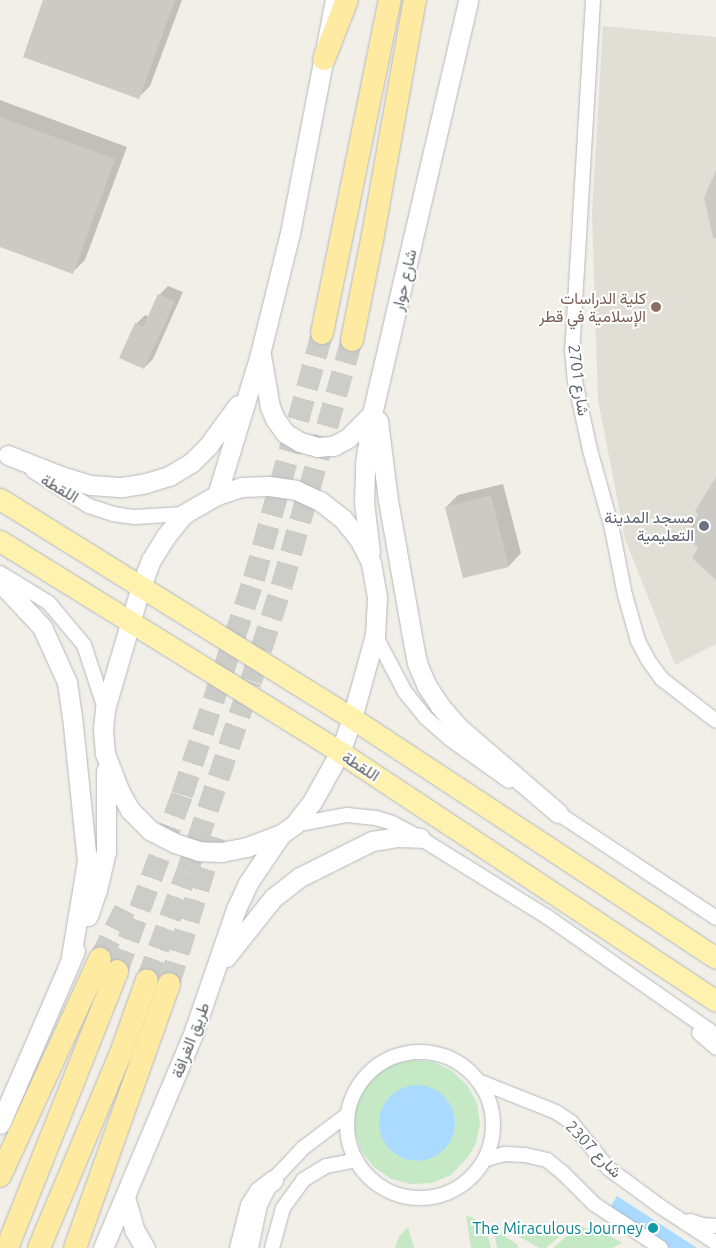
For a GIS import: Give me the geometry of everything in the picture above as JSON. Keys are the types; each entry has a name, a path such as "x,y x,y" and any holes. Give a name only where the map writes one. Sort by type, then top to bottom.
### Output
{"highway":[{"path":"324,59 347,0"},
{"path":"322,333 390,0"},
{"path":"352,340 373,235 415,0"},
{"path":"0,1176 108,965 6,1248"},
{"path":"39,1248 121,1053 147,980"},
{"path":"74,1248 169,984"}],"main road":[{"path":"217,495 260,354 290,233 335,0"},
{"name":"شارع حوار","path":"371,563 364,502 365,464 374,405 468,0"},
{"path":"260,354 274,419 285,433 300,442 316,447 333,446 348,438 374,405"},
{"path":"4,453 61,476 91,485 122,487 146,483 169,476 191,463 229,419 249,387"},
{"path":"374,405 417,663 427,686 440,706 458,727 558,814"},
{"path":"0,1124 70,963 97,890 105,858 107,833 103,729 105,710 141,586 161,544 184,514 217,495 242,487 269,486 296,490 342,518 359,539 371,563"},
{"path":"0,499 352,718 716,958"},
{"name":"اللقطة","path":"0,541 340,752 716,1001"},
{"name":"طريق الغرافة","path":"103,1248 165,1103 216,970 236,909 248,883 287,830 312,802 340,752 352,718 375,635 377,598 371,563"},
{"path":"0,582 42,627 67,682 87,861 70,963"},
{"path":"105,753 119,790 130,810 151,831 175,843 199,851 222,852 247,847 287,830"},
{"path":"216,970 268,903 300,877 372,841 397,837 420,838"},
{"path":"239,1248 250,1206 259,1191 273,1180"},
{"path":"126,1197 135,1231 145,1248"}],"street":[{"name":"شارع 2701","path":"593,0 572,349 575,381 590,450 612,529 625,595 638,641 648,660 662,679 716,721"},
{"name":"اللقطة","path":"4,453 89,506 113,514 135,517 184,514"},
{"path":"0,573 49,603 84,645 105,710"},
{"path":"375,635 400,685 425,717 450,739 558,814 716,918"},
{"path":"287,830 347,816 376,818 392,823 420,838 546,916 716,1035"},
{"path":"651,991 716,1048"},
{"path":"421,1052 459,1063 478,1081 486,1092 493,1119 490,1146 486,1159 473,1176 456,1189 446,1194 424,1198 400,1195 374,1182 356,1160 348,1138 348,1114 356,1090 364,1079 384,1062 402,1055 421,1052"},
{"name":"شارع 2307","path":"478,1081 543,1105 571,1122 608,1168 716,1243"},
{"path":"251,1248 260,1205 273,1180 303,1148 348,1114"},
{"path":"486,1159 506,1154 524,1154 547,1160 594,1204 661,1248"},
{"path":"272,1248 283,1208 303,1180 326,1166 356,1160"},
{"name":"شارع 2307","path":"676,1217 702,1225 716,1226"}],"shaded area":[{"name":"كلية الدراسات الإسلامية في قطر","path":"603,26 716,37 716,644 675,665 625,539 598,400 592,213"}],"green space":[{"path":"414,1060 434,1062 452,1071 467,1085 477,1103 480,1123 476,1143 468,1157 451,1175 432,1183 411,1184 391,1179 374,1167 361,1151 355,1131 355,1110 363,1091 376,1075 394,1064","holes":["421,1085 440,1093 453,1110 451,1140 448,1145 418,1161 396,1155 388,1147 410,1086"]},
{"path":"466,1215 484,1223 491,1248 471,1248"},
{"path":"408,1227 414,1248 395,1248 399,1237"},
{"path":"567,1227 568,1229 546,1248 540,1248 509,1231 544,1233"},
{"path":"582,1227 608,1235 622,1243 612,1248 553,1248 567,1236"},
{"path":"494,1229 518,1245 518,1248 497,1248"}],"water":[{"path":"417,1085 431,1088 444,1096 452,1109 455,1123 452,1137 444,1150 431,1158 417,1161 403,1158 390,1150 382,1137 379,1123 382,1109 390,1096 403,1088"},
{"name":"The Miraculous Journey","path":"617,1196 697,1248 670,1248 609,1209"}],"building":[{"path":"43,0 175,0 139,99 23,57"},
{"path":"0,117 115,159 73,274 0,247"},
{"path":"716,170 716,238 713,238 704,198"},
{"path":"158,294 175,301 144,369 119,358 135,323 143,327"},
{"name":"مسجد المدينة التعليمية","path":"716,477 716,580 692,558 698,548 686,537 698,515 695,511"},
{"path":"491,495 509,567 463,578 445,507"}],"tunnel":[{"path":"117,971 182,795 254,579 322,333"},
{"path":"147,980 187,872 282,585 352,340"},
{"path":"169,984 215,835"},
{"path":"100,959 129,901"}],"place":[{"name":"كلية الدراسات الإسلامية في قطر","path":"656,307"},
{"name":"مسجد المدينة التعليمية","path":"704,526"},
{"name":"The Miraculous Journey","path":"653,1228"}]}
